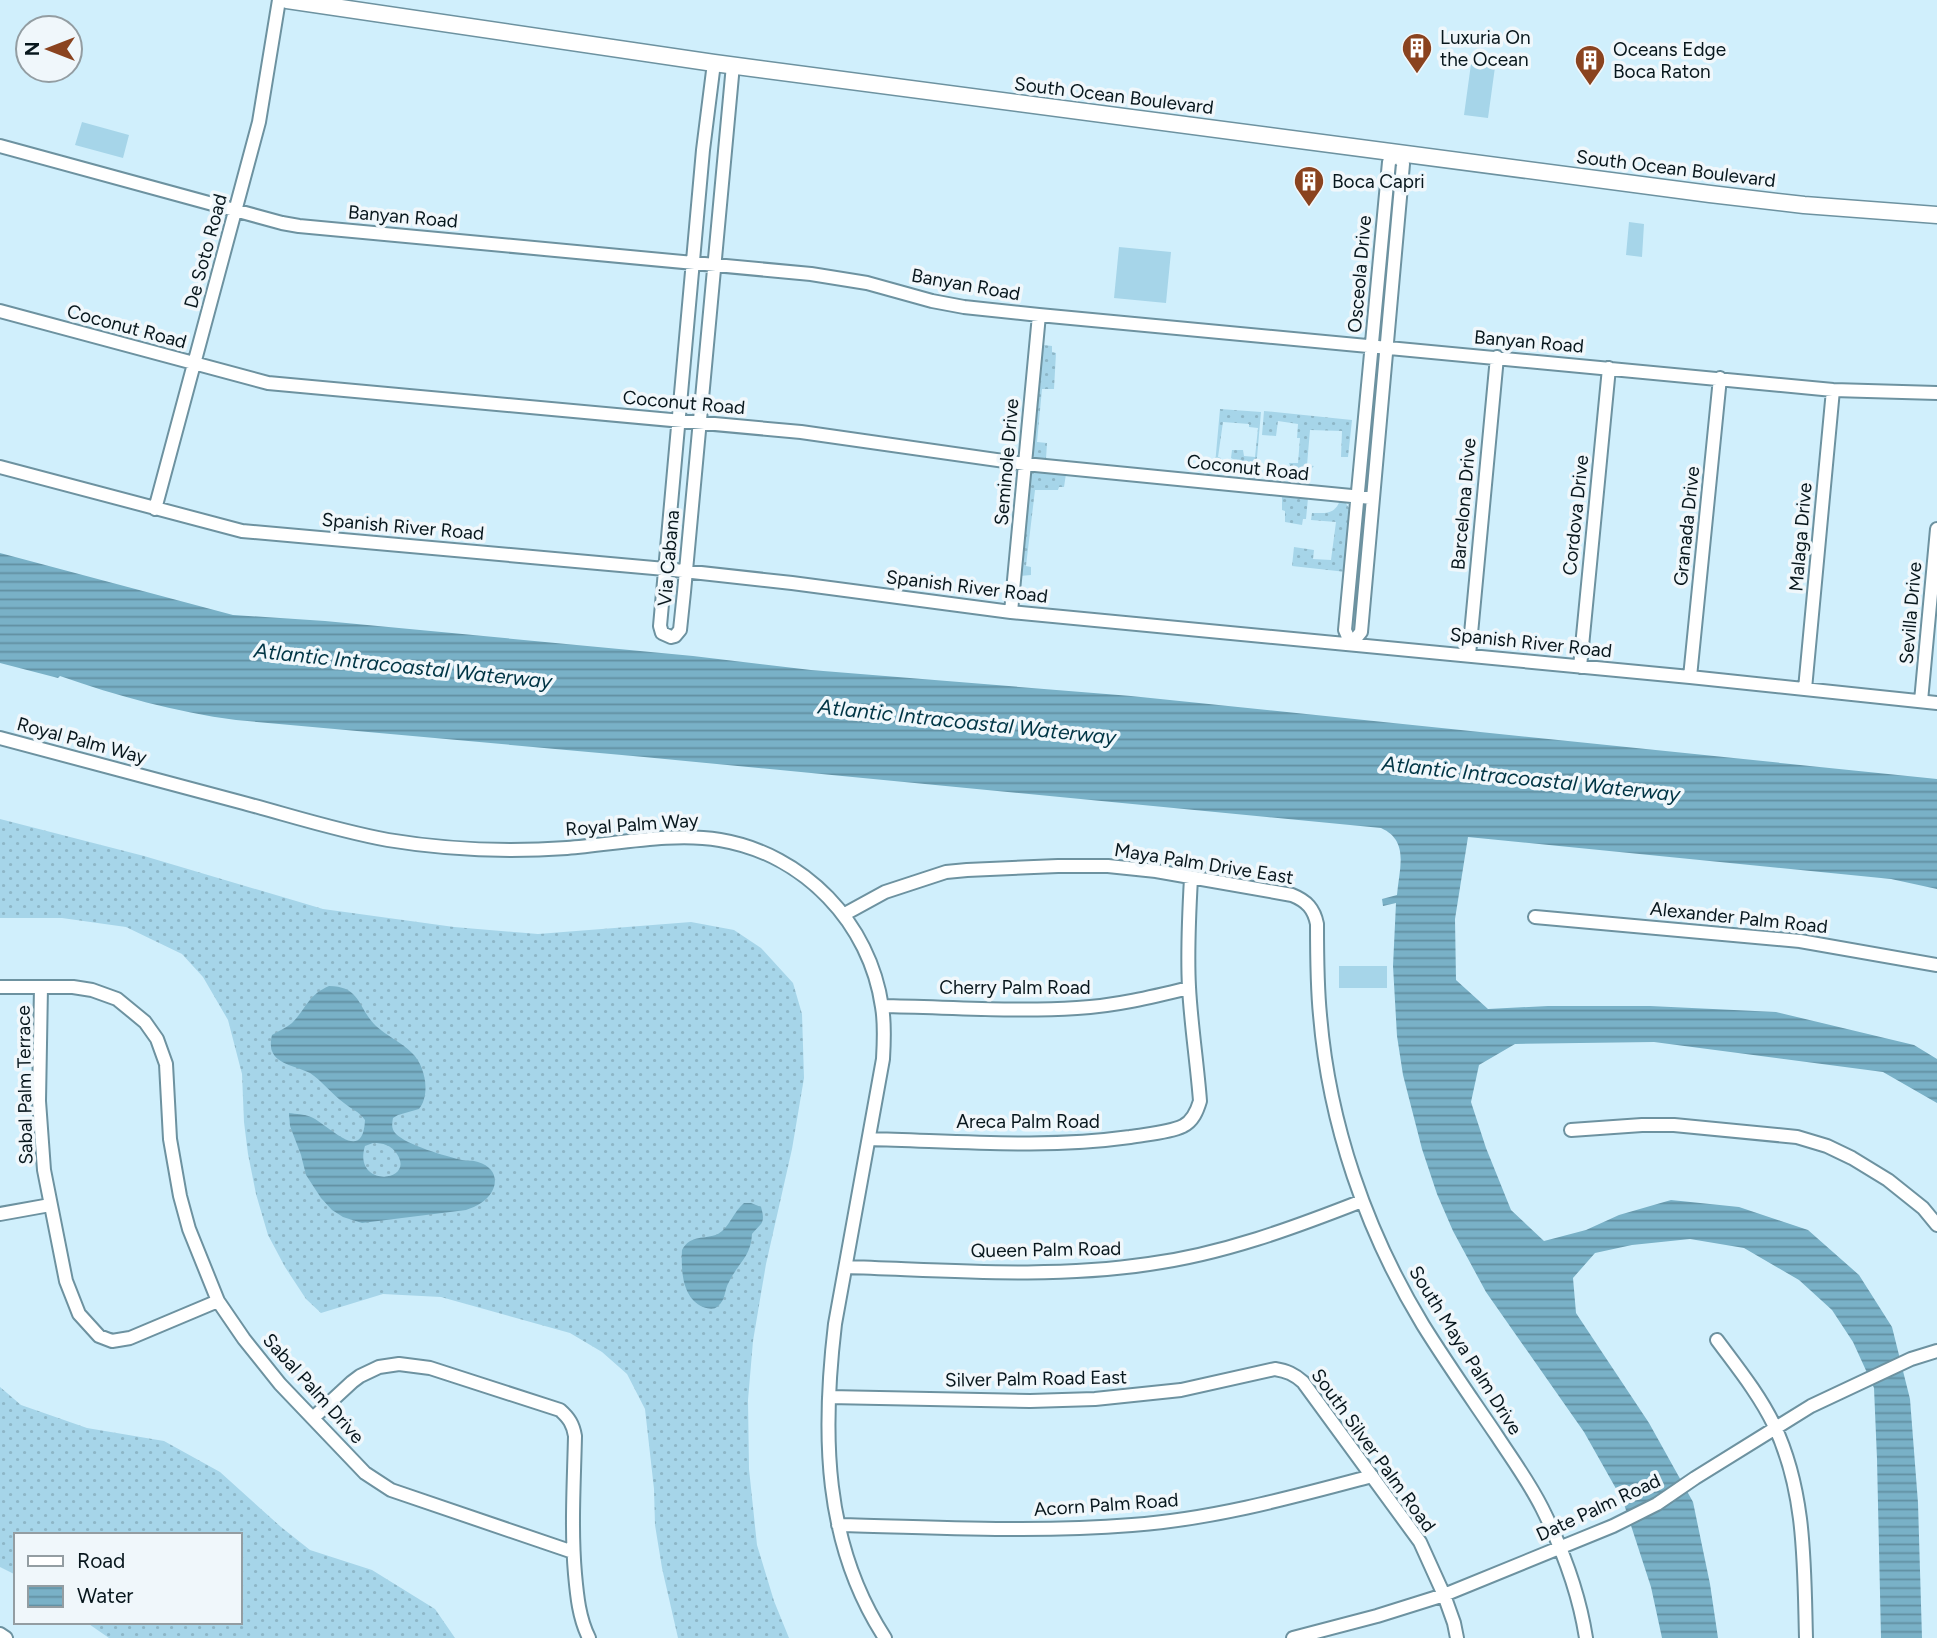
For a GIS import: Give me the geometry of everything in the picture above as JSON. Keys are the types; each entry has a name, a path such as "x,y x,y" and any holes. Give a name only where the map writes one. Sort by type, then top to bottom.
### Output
{"main road":[{"name":"South Ocean Boulevard","path":"288,0 713,63 1730,197 1937,215"}],"street":[{"name":"De Soto Road","path":"155,509 262,112 279,0"},
{"name":"Via Cabana","path":"713,63 660,626 662,633 671,637 676,636 680,630 733,65"},
{"name":"Banyan Road","path":"0,146 299,226 845,279 964,307 1833,390 1937,393"},
{"name":"Osceola Drive","path":"1398,153 1403,164 1361,632 1351,643 1345,630 1372,346 1390,162 1398,153"},
{"name":"Coconut Road","path":"0,311 268,383 801,432 1025,464 1372,498"},
{"name":"Seminole Drive","path":"1011,612 1039,314"},
{"name":"Barcelona Drive","path":"1469,655 1497,357"},
{"name":"Cordova Drive","path":"1580,667 1609,368"},
{"name":"Granada Drive","path":"1690,677 1720,379"},
{"name":"Malaga Drive","path":"1805,689 1833,390"},
{"name":"Spanish River Road","path":"0,467 242,531 665,569 1011,612 1351,643 1937,703"},
{"name":"Sevilla Drive","path":"1921,701 1937,529"},
{"name":"Royal Palm Way","path":"0,737 348,831 425,845 502,850 678,837 720,840 760,851 796,870 821,890 843,915 864,948 876,977 882,1006 883,1059 835,1324 829,1396 829,1451 838,1525 846,1559 856,1586 885,1638"},
{"name":"Maya Palm Drive East","path":"843,915 885,892 946,872 1058,866 1108,866 1156,871 1292,895 1302,899 1311,909"},
{"name":"Areca Palm Road","path":"869,1139 1075,1143 1147,1134 1183,1126 1192,1119 1198,1111 1200,1101 1189,988 1191,878"},
{"name":"South Maya Palm Drive","path":"1311,909 1317,925 1317,977 1325,1055 1340,1133 1363,1201 1404,1292 1542,1508 1578,1597 1586,1638"},
{"name":"Alexander Palm Road","path":"1535,917 1800,941 1937,965"},
{"name":"Sabal Palm Drive","path":"0,987 83,988 109,995 139,1015 157,1039 167,1073 170,1139 180,1196 189,1229 218,1301 265,1366 365,1473 399,1493 573,1552"},
{"name":"Sabal Palm Terrace","path":"41,987 39,1101 43,1159 66,1281 79,1314 99,1336 111,1341 130,1338 218,1301"},
{"name":"Cherry Palm Road","path":"882,1006 1078,1008 1137,1000 1189,988"},
{"path":"1571,1130 1674,1125 1797,1137 1827,1146 1888,1180 1923,1208 1937,1225"},
{"name":"Queen Palm Road","path":"846,1267 1042,1272 1151,1264 1242,1244 1363,1201"},
{"path":"0,1214 50,1205"},
{"path":"1717,1340 1746,1378 1775,1428 1788,1461 1800,1511 1806,1638"},
{"name":"Date Palm Road","path":"1293,1638 1444,1595 1613,1526 1657,1504 1811,1406 1911,1359 1937,1351"},
{"path":"313,1418 360,1376 379,1367 399,1364 430,1368 560,1410 568,1417 575,1436 573,1552 578,1602 584,1630 589,1638"},
{"name":"Silver Palm Road East","path":"829,1396 1030,1401 1095,1399 1181,1390 1275,1369 1282,1370"},
{"name":"South Silver Palm Road","path":"1282,1370 1295,1375 1303,1382 1420,1542 1444,1595 1457,1638"},
{"name":"Acorn Palm Road","path":"838,1525 1041,1529 1134,1525 1226,1512 1282,1500 1372,1475"},
{"path":"0,1634 6,1638"}],"shaded area":[{"path":"1471,64 1495,67 1488,118 1464,115"},
{"path":"82,122 129,135 123,158 75,145"},
{"path":"1629,222 1644,224 1642,257 1626,255"},
{"path":"1119,247 1171,252 1166,303 1114,298"},
{"path":"1041,346 1052,346 1052,352 1056,353 1054,389 1042,389 1037,442 1047,443 1046,459 1032,455"},
{"path":"1220,409 1261,412 1255,480 1244,465 1231,458 1232,450 1243,450 1244,456 1255,457 1258,428 1249,427 1249,424 1223,422 1218,476 1214,476"},
{"path":"1264,411 1352,420 1348,457 1341,457 1342,431 1310,430 1307,465 1314,466 1309,471 1306,484 1296,484 1289,463 1298,463 1298,424 1278,421 1276,436 1262,435"},
{"path":"1033,471 1066,474 1064,487 1059,487 1058,490 1035,490 1026,566 1031,567 1031,575 1020,576 1029,475"},
{"path":"1282,495 1307,496 1306,519 1303,519 1302,525 1285,522"},
{"path":"1340,500 1345,502 1351,511 1346,572 1292,566 1294,547 1314,550 1313,559 1331,560 1336,522 1311,520 1312,513 1332,511"},
{"path":"0,819 144,856 323,909 454,927 538,934 691,922 734,930 761,948 793,983 802,1014 804,1078 792,1149 766,1264 753,1341 748,1400 749,1469 757,1545 774,1601 789,1638 678,1638 655,1525 645,1409 627,1374 602,1352 570,1333 441,1297 383,1294 321,1313 306,1299 268,1235 248,1154 242,1074 228,1020 203,977 182,954 126,927 62,918 0,918"},
{"path":"1339,966 1387,966 1387,988 1339,988"},
{"path":"0,1387 21,1405 87,1428 164,1441 220,1472 310,1550 372,1570 435,1609 455,1638 109,1638 89,1624 242,1624 242,1533 14,1533 14,1574 0,1567"}],"water":[{"name":"Atlantic Intracoastal Waterway","path":"0,553 233,615 325,621 693,656 811,670 1131,696 1937,779 1937,889 1891,879 1468,837 1455,919 1456,980 1488,1009 1650,1006 1776,1012 1914,1045 1937,1059 1937,1103 1883,1072 1654,1042 1515,1044 1479,1065 1471,1102 1511,1210 1544,1241 1586,1230 1619,1215 1671,1200 1739,1207 1808,1230 1859,1275 1892,1327 1910,1399 1918,1503 1922,1638 1881,1638 1874,1388 1853,1342 1832,1310 1799,1280 1744,1248 1690,1239 1632,1245 1595,1253 1573,1278 1576,1313 1649,1423 1693,1502 1718,1638 1662,1638 1651,1587 1623,1501 1584,1432 1486,1292 1453,1231 1437,1194 1403,1075 1397,1036 1393,966 1396,903 1383,906 1382,899 1397,895 1401,857 1396,840 1381,828 236,720 191,713 125,697 60,676 58,678 0,663"},
{"path":"329,986 339,987 353,994 376,1026 417,1058 425,1080 423,1103 419,1109 393,1118 393,1130 401,1138 427,1150 485,1165 491,1170 495,1181 491,1193 481,1203 466,1210 362,1223 343,1217 321,1198 306,1175 290,1126 289,1113 311,1117 352,1141 358,1140 363,1133 365,1120 310,1073 278,1060 271,1045 272,1035 292,1023 322,990","holes":["383,1144 395,1151 401,1164 398,1171 383,1177 374,1175 367,1169 363,1160 365,1146"]},
{"path":"744,1203 761,1207 762,1223 752,1234 747,1254 729,1282 721,1304 713,1309 703,1307 691,1297 684,1283 682,1250 694,1239 713,1236 722,1231"}],"place":[{"name":"Luxuria On the Ocean","path":"1417,75"},
{"name":"Oceans Edge Boca Raton","path":"1590,87"},
{"name":"Boca Capri","path":"1309,208"}]}
